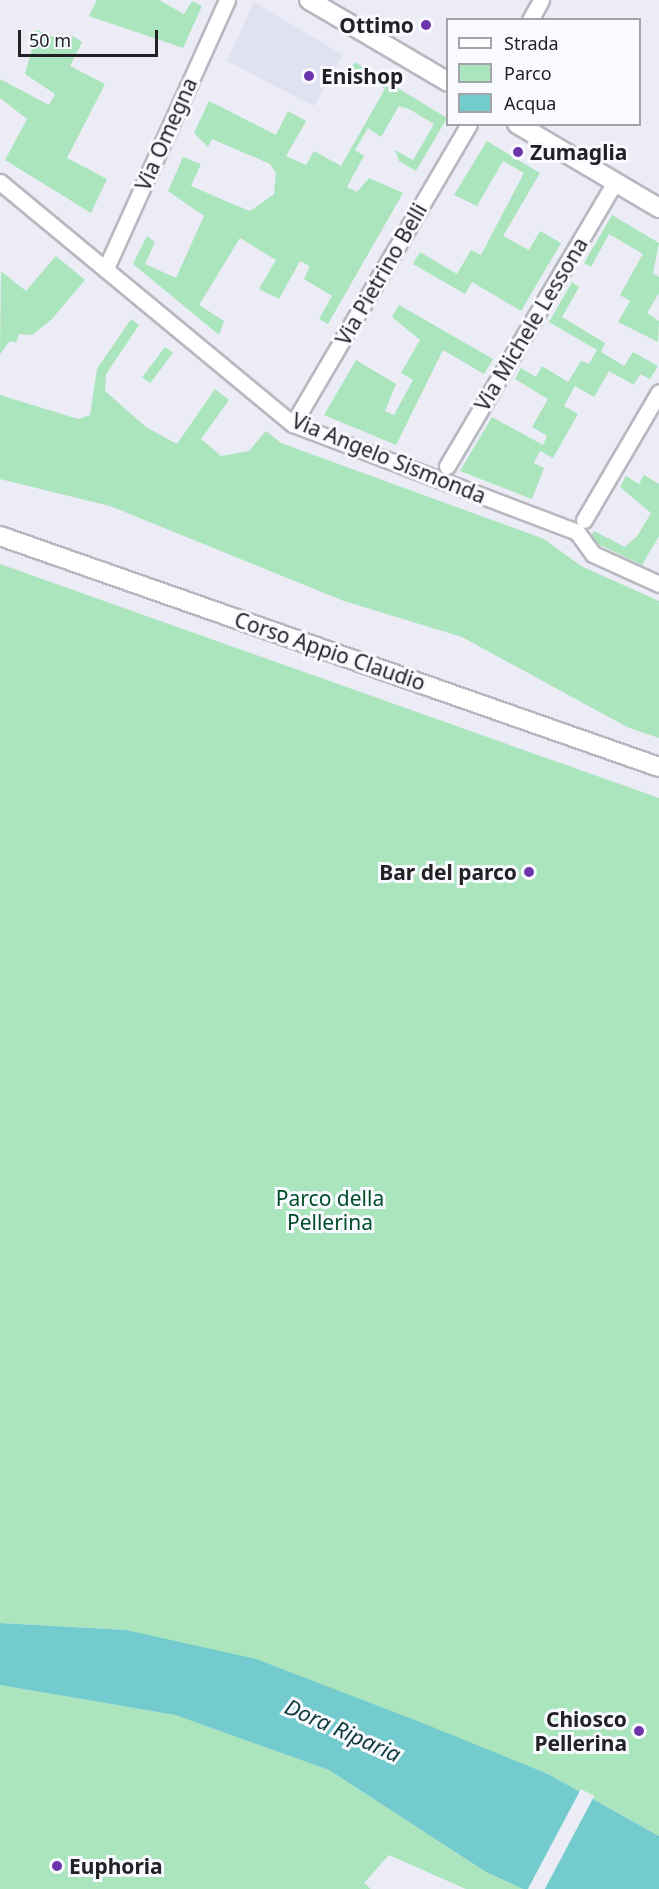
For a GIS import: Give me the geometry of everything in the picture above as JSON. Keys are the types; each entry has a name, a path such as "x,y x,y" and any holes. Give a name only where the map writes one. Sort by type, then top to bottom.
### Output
{"street":[{"name":"Via Omegna","path":"105,268 227,0"},
{"path":"309,0 446,81"},
{"path":"531,18 541,0"},
{"name":"Via Pietrino Belli","path":"293,424 468,126"},
{"path":"520,126 659,208"},
{"name":"Via Angelo Sismonda","path":"0,182 293,424 577,532 593,554 659,584"},
{"name":"Via Michele Lessona","path":"447,466 615,182"},
{"path":"584,520 659,392"},
{"name":"Corso Appio Claudio","path":"0,536 659,767"}],"shaded area":[{"path":"254,2 343,55 314,106 227,61"}],"green space":[{"path":"97,0 159,0 184,14 192,1 202,6 183,48 89,16"},
{"path":"37,30 69,43 73,36 82,42 70,66 105,84 67,158 107,179 91,213 5,160 27,119 0,98 0,79 49,105 55,94 25,74"},
{"path":"355,62 446,117 446,120 416,171 399,161 395,150 413,160 434,124 409,109 399,106 381,137 368,128 355,150 364,156 347,187 357,192 369,178 403,193 328,324 319,319 332,296 304,279 310,266 300,261 279,299 259,289 276,260 240,238 199,305 224,321 219,335 133,264 147,236 155,242 145,264 176,278 204,216 168,191 183,157 201,164 191,186 235,205 250,211 274,194 276,173 270,164 212,139 208,147 194,133 209,101 276,135 288,111 306,121 286,156 306,165 314,151 341,166 385,89 351,69"},
{"path":"487,141 540,173 503,236 529,250 540,231 561,243 521,311 472,282 465,294 413,264 420,252 457,274 471,250 481,255 524,173 503,161 477,206 454,195"},
{"path":"612,215 659,243 653,273 659,277 659,293 647,313 659,321 658,342 618,322 630,301 620,295 643,254 609,234 591,267 584,263"},
{"path":"56,256 85,280 51,320 32,335 19,334 16,343 10,341 0,354 1,271 26,291"},
{"path":"572,282 579,287 562,317 605,343 601,352 624,366 633,352 658,366 650,379 640,374 634,385 609,371 594,397 575,386 564,406 578,414 553,458 540,451 534,463 544,468 532,499 460,471 492,417 543,445 547,436 532,427 548,399 515,379 521,368 536,377 542,366 568,382 581,361 589,364 597,350 549,322"},
{"path":"399,305 493,359 484,374 443,350 396,445 324,415 356,360 396,384 385,411 394,415 413,380 401,373 420,340 392,317"},
{"path":"131,319 139,325 106,374 105,391 146,427 177,444 215,389 229,400 201,439 221,456 249,451 266,431 281,443 544,539 581,566 659,601 659,738 627,727 462,637 344,601 110,506 0,479 0,395 78,419 90,415 97,369"},
{"path":"165,347 173,353 150,383 142,377"},
{"path":"644,475 659,484 659,536 642,565 589,540 594,531 625,547 638,535 651,513 620,487 626,476 639,484"},
{"name":"Parco della Pellerina","path":"0,564 659,798 659,1836 548,1774 126,1630 0,1623"},
{"path":"0,1685 175,1715 329,1770 486,1872 523,1889 466,1889 389,1855 364,1883 371,1889 0,1889"}],"water":[{"name":"Dora Riparia","path":"0,1623 126,1630 256,1659 420,1722 548,1774 659,1836 659,1889 523,1889 486,1872 329,1770 175,1715 0,1685"}],"pier":[{"path":"581,1789 594,1796 545,1889 528,1889"}],"place":[{"name":"Ottimo","path":"426,25"},
{"name":"Enishop","path":"309,76"},
{"name":"Zumaglia","path":"518,152"},
{"name":"Bar del parco","path":"529,872"},
{"name":"Chiosco Pellerina","path":"639,1731"},
{"name":"Euphoria","path":"57,1866"}]}
